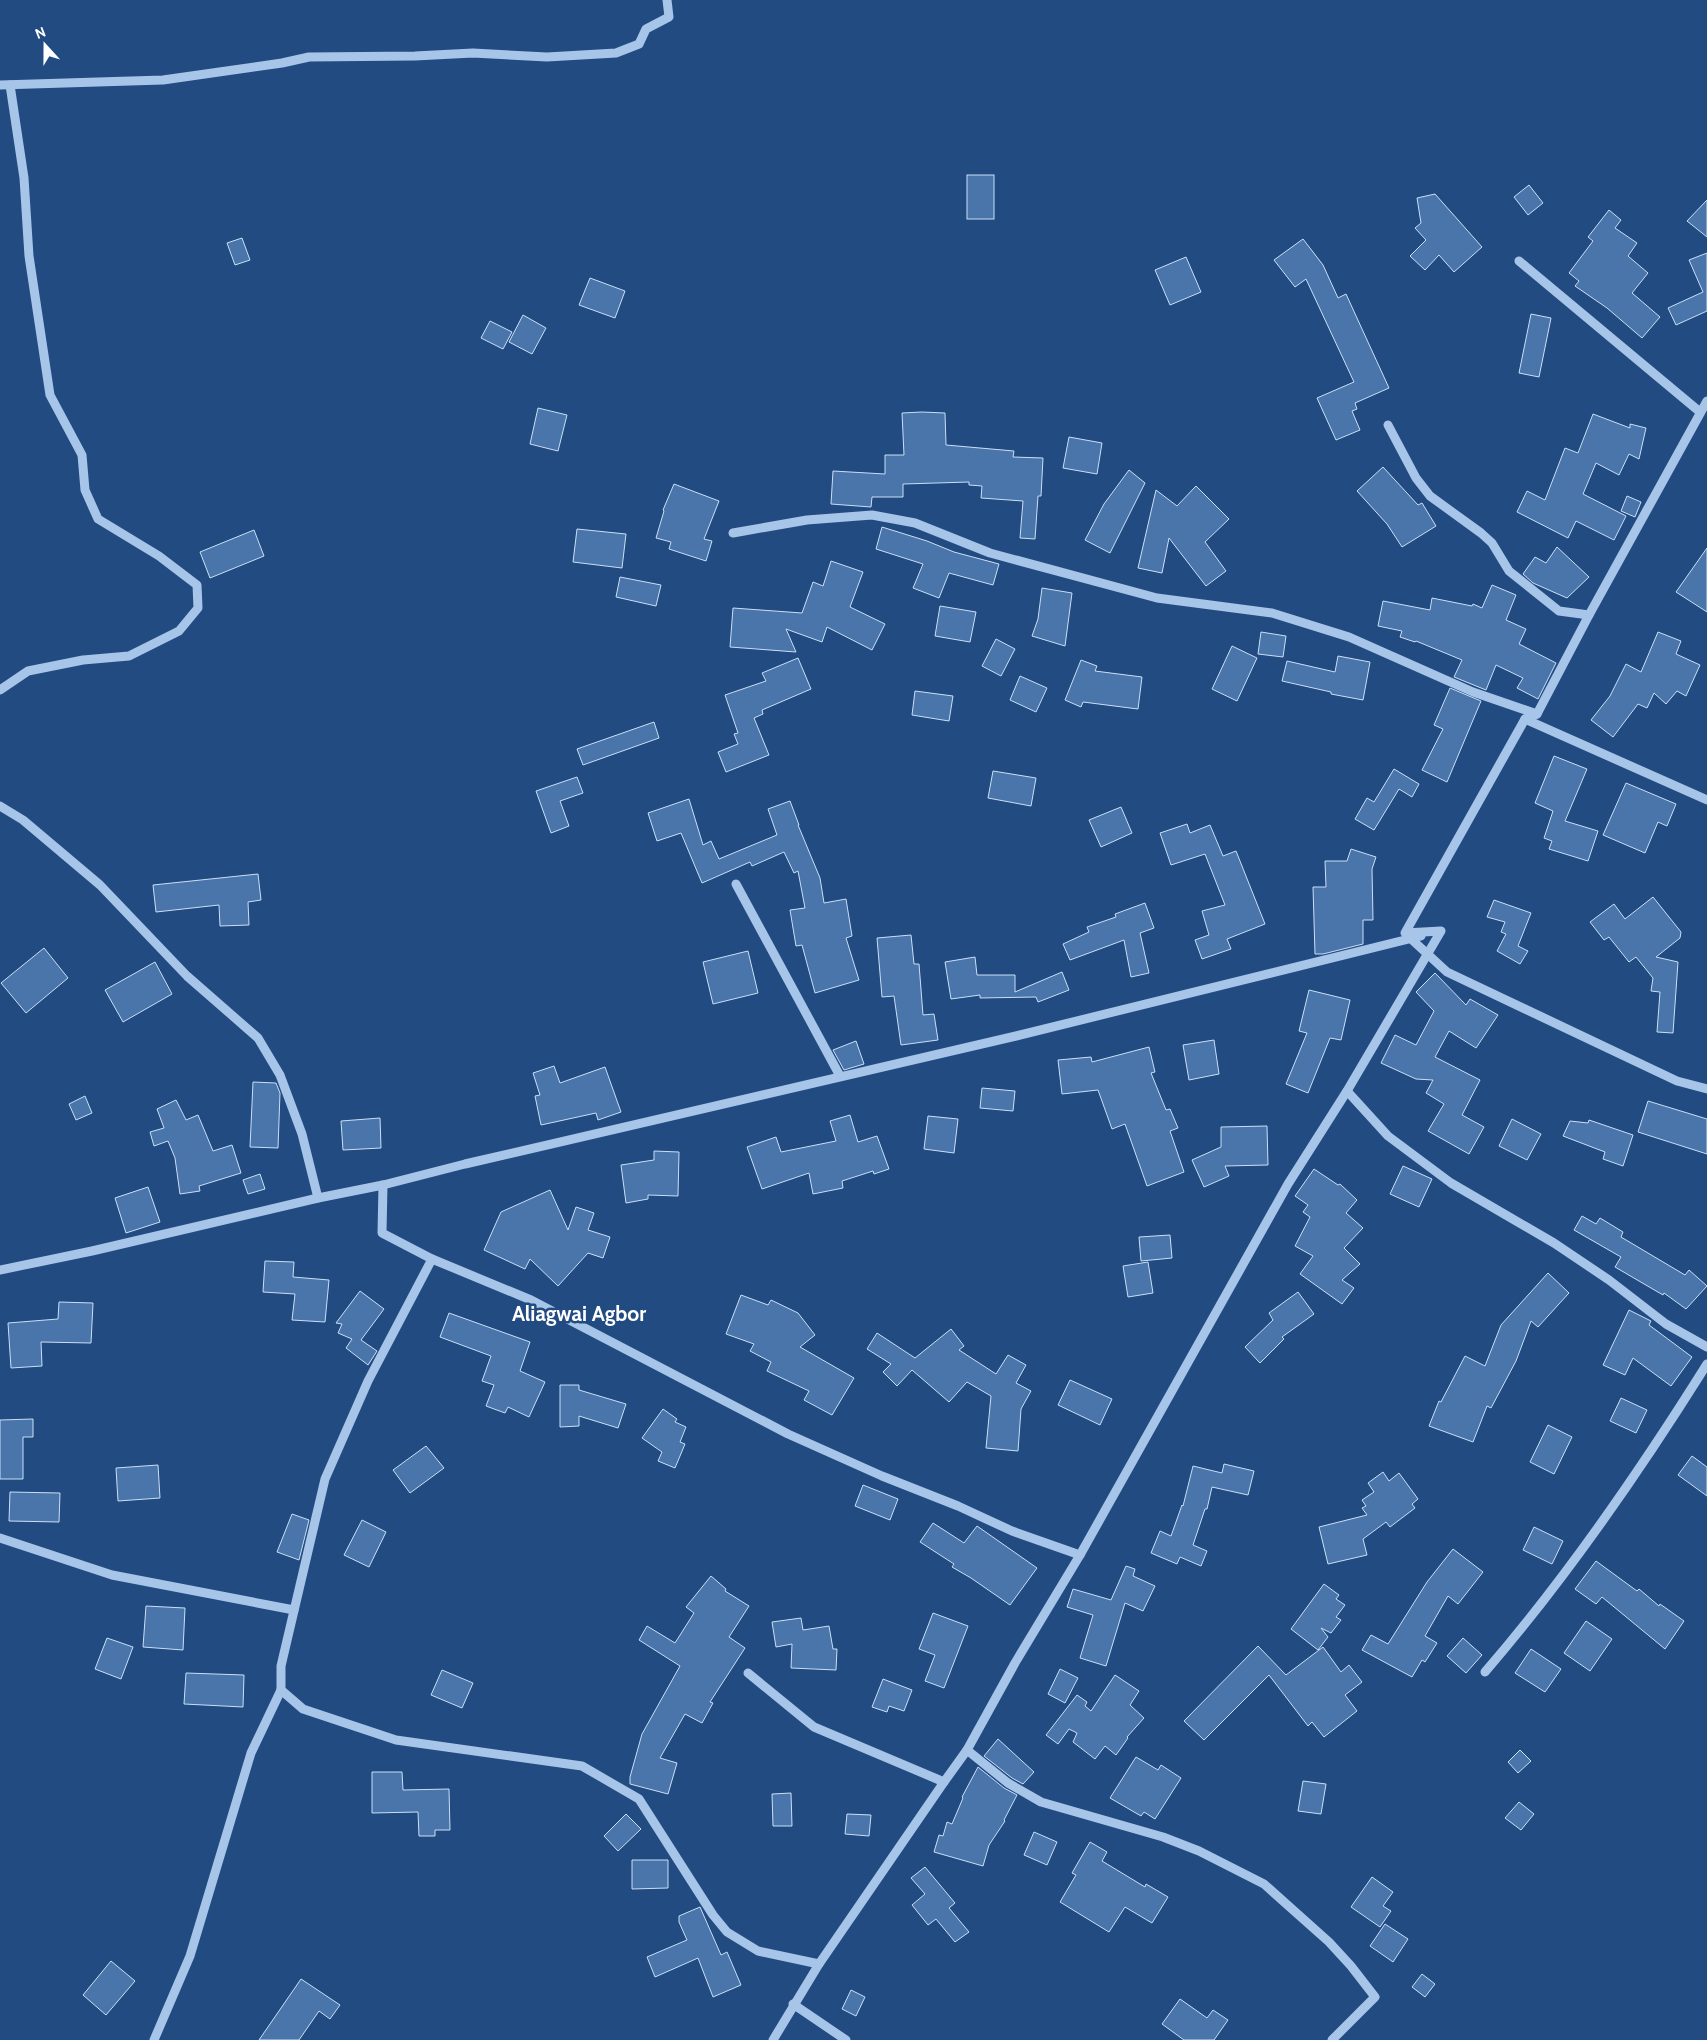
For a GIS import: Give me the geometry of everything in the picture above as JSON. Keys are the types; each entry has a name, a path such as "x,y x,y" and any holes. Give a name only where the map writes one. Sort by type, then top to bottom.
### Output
{"street":[{"path":"0,690 28,671 83,660 129,656 180,631 198,608 196,585 159,556 98,519 84,490 82,455 50,396 29,256 24,178 5,85 163,80 282,63 309,57 415,56 473,53 547,57 616,53 639,44 646,29 669,17 667,0"},
{"path":"1519,261 1700,412"},
{"path":"1406,933 1525,719 1537,714 1589,615 1707,401"},
{"path":"1388,424 1416,478 1430,496 1481,533 1492,543 1509,571 1559,611 1589,615"},
{"path":"733,533 807,520 872,515 915,523 990,553 1157,598 1272,613 1349,637 1473,692 1537,714"},
{"path":"1525,719 1707,800"},
{"path":"0,806 23,820 100,885 187,976 258,1038 280,1075 302,1134 318,1198"},
{"path":"736,884 840,1076"},
{"path":"1406,933 1441,931"},
{"path":"0,1270 102,1249 318,1198 383,1185 465,1164 1016,1036 1441,931"},
{"path":"773,2040 793,2004 819,1964 968,1750 1015,1663 1080,1555 1288,1184 1347,1091 1441,931"},
{"path":"1406,933 1447,972 1676,1081 1707,1089"},
{"path":"1347,1091 1388,1136 1451,1183 1554,1243 1609,1280 1666,1324 1707,1347"},
{"path":"383,1185 382,1233 432,1259 531,1300 788,1434 1012,1531 1080,1555"},
{"path":"154,2040 190,1956 251,1753 281,1690 281,1666 325,1479 368,1381 432,1259"},
{"path":"1485,1672 1529,1620 1594,1532 1664,1433 1707,1364"},
{"path":"0,1538 112,1574 294,1610"},
{"path":"748,1673 814,1727 944,1782"},
{"path":"281,1690 303,1709 396,1740 582,1766 639,1799 713,1915 727,1932 758,1951 819,1964"},
{"path":"968,1750 1008,1783 1041,1802 1163,1836 1199,1851 1264,1884 1329,1942 1375,1997 1332,2040"},
{"path":"793,2004 846,2040"}],"building":[{"path":"967,175 994,175 994,219 967,219"},
{"path":"1529,185 1543,203 1528,215 1514,197"},
{"path":"1435,194 1482,247 1454,272 1439,255 1425,270 1410,256 1426,240 1415,228 1421,223 1417,198"},
{"path":"1707,200 1707,237 1687,221"},
{"path":"1609,210 1621,220 1615,228 1637,243 1628,256 1648,273 1632,293 1660,317 1642,338 1607,308 1575,286 1579,281 1569,273 1593,241 1588,237"},
{"path":"242,238 250,260 235,265 227,243"},
{"path":"1303,239 1323,265 1338,298 1346,294 1389,388 1355,403 1357,409 1352,411 1360,430 1336,440 1317,398 1354,382 1306,279 1295,287 1274,260"},
{"path":"1707,253 1707,311 1676,325 1668,308 1703,292 1689,260"},
{"path":"1186,257 1201,292 1170,305 1155,270"},
{"path":"590,278 625,291 615,318 579,305"},
{"path":"1531,314 1551,318 1539,377 1519,373"},
{"path":"523,315 546,328 532,354 509,342"},
{"path":"490,321 512,332 503,349 481,338"},
{"path":"538,408 567,415 558,451 530,444"},
{"path":"902,413 945,413 946,445 1014,451 1013,457 1043,458 1041,496 1038,496 1035,539 1020,538 1023,501 981,498 982,486 969,485 969,482 903,484 903,497 872,497 871,507 831,504 833,471 885,474 885,455 904,455"},
{"path":"1593,414 1630,428 1630,424 1646,428 1639,459 1629,454 1619,475 1596,463 1583,494 1626,516 1614,540 1576,521 1568,538 1517,512 1527,491 1545,500 1565,448 1578,453"},
{"path":"1069,437 1102,443 1097,474 1063,468"},
{"path":"1383,467 1418,505 1422,503 1436,526 1402,547 1387,524 1357,491"},
{"path":"1129,470 1145,483 1110,553 1085,540 1104,504"},
{"path":"674,484 719,501 704,539 712,541 706,561 669,549 671,542 656,538 663,510"},
{"path":"1196,486 1229,519 1205,542 1226,571 1206,586 1169,538 1162,573 1138,568 1156,490 1177,506"},
{"path":"1627,496 1641,502 1635,517 1621,511"},
{"path":"882,527 927,541 954,552 999,564 993,585 949,573 939,598 913,588 923,564 876,549"},
{"path":"577,529 626,534 622,568 573,562"},
{"path":"254,530 264,556 210,578 200,552"},
{"path":"1557,547 1589,577 1567,598 1533,583 1523,574 1535,557 1546,563"},
{"path":"1707,548 1707,612 1676,592"},
{"path":"831,561 863,572 850,607 885,624 872,650 827,627 822,642 786,629 796,652 730,647 733,608 802,613 813,582 823,586"},
{"path":"620,577 661,585 656,606 616,597"},
{"path":"1492,585 1516,595 1506,620 1526,629 1519,644 1556,663 1538,699 1517,688 1523,678 1496,665 1486,690 1454,677 1462,660 1416,641 1400,637 1402,631 1378,626 1383,601 1430,610 1432,598 1472,606 1473,604 1482,608"},
{"path":"1042,588 1072,593 1065,646 1032,636 1038,619"},
{"path":"940,606 976,612 970,642 935,636"},
{"path":"1261,632 1286,636 1283,657 1258,654"},
{"path":"1658,632 1681,641 1676,654 1700,665 1686,696 1677,691 1666,704 1654,693 1647,708 1638,704 1613,737 1591,720 1610,696 1626,664 1641,672"},
{"path":"996,639 1015,649 1001,676 982,666"},
{"path":"1232,646 1257,658 1237,701 1212,689"},
{"path":"1338,656 1370,662 1363,700 1282,681 1287,661 1335,672"},
{"path":"798,658 811,689 762,710 763,714 754,718 769,755 726,772 718,752 738,744 734,734 738,733 725,695 766,681 762,673"},
{"path":"1081,660 1097,666 1095,671 1142,677 1138,709 1083,702 1081,707 1065,700"},
{"path":"1020,676 1047,688 1036,712 1010,700"},
{"path":"1450,688 1481,701 1447,782 1422,770 1443,729 1434,725"},
{"path":"915,691 953,696 949,721 912,715"},
{"path":"654,722 659,738 583,765 577,749"},
{"path":"1554,756 1587,769 1565,821 1598,831 1588,861 1549,849 1552,841 1544,838 1553,811 1535,803"},
{"path":"1394,769 1419,784 1412,797 1399,789 1374,830 1355,819 1367,798 1374,802"},
{"path":"993,771 1036,778 1031,806 988,798"},
{"path":"577,777 583,793 560,801 569,826 551,833 536,791"},
{"path":"1626,783 1676,804 1667,826 1658,822 1645,853 1603,835"},
{"path":"689,799 703,845 711,841 719,859 777,835 768,809 790,801 820,878 824,903 846,899 852,936 846,938 859,980 815,993 802,945 796,946 790,910 805,908 798,871 794,873 784,852 752,866 750,862 702,883 681,833 657,841 648,813"},
{"path":"1121,807 1132,833 1101,847 1089,820"},
{"path":"1187,824 1190,833 1210,825 1223,856 1236,851 1265,924 1227,939 1231,949 1202,959 1195,940 1209,935 1202,911 1225,905 1205,854 1171,865 1160,833"},
{"path":"1351,849 1376,857 1372,869 1373,920 1363,920 1363,944 1323,954 1315,954 1313,887 1326,887 1325,861 1347,861"},
{"path":"258,874 261,900 248,902 249,925 220,926 219,905 156,912 153,885"},
{"path":"1653,897 1681,932 1680,938 1656,957 1678,962 1673,1033 1657,1032 1660,992 1651,991 1653,978 1636,957 1629,962 1609,937 1604,940 1590,922 1614,904 1625,919"},
{"path":"1494,900 1531,913 1518,946 1528,951 1520,964 1497,951 1506,934 1501,932 1505,922 1487,917"},
{"path":"1145,903 1154,928 1140,933 1149,973 1131,977 1124,940 1070,960 1063,944 1089,932 1087,927 1116,917 1115,914"},
{"path":"911,935 914,964 919,964 923,1015 934,1014 938,1040 901,1045 894,996 882,997 877,938"},
{"path":"44,948 68,978 26,1013 1,983"},
{"path":"748,951 758,993 713,1004 703,962"},
{"path":"975,957 977,975 1015,975 1015,992 1062,972 1069,990 1038,1002 1036,997 980,998 980,995 951,999 945,962"},
{"path":"155,962 172,994 123,1022 105,990"},
{"path":"1435,973 1466,1005 1470,999 1498,1015 1476,1048 1449,1031 1435,1057 1480,1080 1462,1115 1484,1127 1469,1154 1428,1131 1444,1104 1426,1093 1433,1080 1416,1079 1381,1063 1395,1035 1416,1045 1434,1011 1416,992"},
{"path":"1309,990 1350,1000 1341,1040 1330,1038 1308,1093 1286,1084 1307,1033 1299,1031"},
{"path":"1214,1040 1219,1074 1189,1080 1183,1045"},
{"path":"856,1041 864,1064 844,1070 833,1050"},
{"path":"1149,1047 1155,1072 1151,1073 1166,1110 1170,1109 1178,1128 1170,1131 1184,1172 1147,1186 1125,1124 1112,1129 1098,1090 1062,1094 1058,1060 1091,1057 1092,1062"},
{"path":"554,1066 560,1083 605,1067 621,1112 598,1120 596,1113 541,1125 535,1096 540,1095 533,1073"},
{"path":"253,1082 276,1083 280,1093 278,1148 250,1147"},
{"path":"982,1088 1015,1091 1013,1111 980,1108"},
{"path":"85,1096 92,1113 76,1120 69,1104"},
{"path":"176,1100 186,1120 198,1115 213,1151 232,1145 241,1173 199,1186 200,1191 180,1194 175,1158 168,1141 154,1146 150,1132 164,1128 157,1109"},
{"path":"1648,1101 1707,1119 1707,1154 1638,1132"},
{"path":"850,1115 858,1142 877,1136 889,1169 874,1174 873,1171 842,1181 843,1188 813,1194 809,1173 762,1189 747,1147 776,1137 781,1152 836,1141 830,1121"},
{"path":"928,1116 958,1119 954,1153 924,1149"},
{"path":"380,1118 381,1148 343,1150 341,1121"},
{"path":"1512,1119 1541,1134 1527,1160 1499,1146"},
{"path":"1589,1120 1633,1135 1623,1166 1603,1159 1605,1152 1563,1136 1570,1121 1588,1123"},
{"path":"1267,1126 1268,1165 1225,1166 1229,1176 1204,1187 1192,1160 1221,1147 1221,1127"},
{"path":"654,1151 679,1152 678,1196 648,1195 648,1199 626,1203 621,1165 654,1160"},
{"path":"1403,1166 1432,1179 1419,1207 1390,1194"},
{"path":"1314,1169 1338,1185 1340,1184 1357,1200 1346,1213 1363,1228 1344,1248 1360,1264 1342,1280 1354,1288 1342,1304 1300,1274 1313,1256 1295,1246 1310,1217 1303,1212 1308,1205 1295,1196"},
{"path":"260,1174 265,1189 248,1194 243,1180"},
{"path":"148,1187 160,1222 126,1233 115,1198"},
{"path":"550,1190 568,1230 576,1207 594,1213 588,1230 610,1237 603,1258 588,1253 558,1286 530,1259 525,1269 484,1250 501,1212"},
{"path":"1582,1216 1596,1224 1600,1218 1623,1232 1621,1237 1685,1275 1689,1270 1707,1286 1686,1309 1664,1293 1663,1295 1615,1267 1621,1257 1574,1230"},
{"path":"1170,1235 1172,1258 1141,1261 1139,1237"},
{"path":"265,1261 294,1262 293,1277 329,1280 325,1322 292,1320 295,1294 263,1292"},
{"path":"1148,1262 1153,1293 1128,1297 1123,1266"},
{"path":"1548,1273 1569,1293 1538,1327 1531,1321 1516,1361 1491,1408 1487,1406 1473,1442 1429,1426 1439,1401 1441,1402 1465,1356 1485,1366 1501,1325"},
{"path":"360,1291 384,1309 361,1340 377,1351 368,1365 346,1348 352,1339 338,1333 342,1324 336,1323"},
{"path":"1298,1292 1314,1314 1282,1337 1284,1339 1260,1363 1245,1347 1273,1320 1269,1313"},
{"path":"741,1295 768,1305 771,1300 798,1313 815,1335 800,1347 854,1378 832,1415 804,1400 809,1391 767,1371 771,1362 750,1351 754,1344 726,1334"},
{"path":"59,1302 93,1303 91,1343 41,1342 42,1366 11,1368 8,1323 58,1319"},
{"path":"1629,1310 1651,1321 1649,1325 1692,1357 1671,1386 1633,1358 1625,1375 1603,1365"},
{"path":"449,1313 530,1342 520,1371 545,1382 529,1417 508,1407 505,1413 486,1406 494,1385 482,1381 491,1356 440,1337"},
{"path":"951,1329 964,1346 959,1350 996,1374 1008,1355 1026,1365 1016,1383 1031,1391 1021,1409 1018,1451 986,1448 991,1396 967,1382 949,1402 912,1370 897,1386 883,1372 891,1364 867,1349 877,1333 915,1358"},
{"path":"1070,1380 1112,1399 1100,1425 1058,1405"},
{"path":"560,1385 579,1385 579,1390 626,1404 618,1428 579,1416 579,1426 560,1427"},
{"path":"1621,1398 1647,1410 1636,1433 1610,1421"},
{"path":"663,1409 677,1419 675,1422 686,1427 680,1442 685,1444 675,1468 658,1461 662,1452 642,1438"},
{"path":"33,1419 33,1437 23,1437 23,1479 0,1479 0,1420"},
{"path":"1548,1425 1572,1437 1554,1474 1530,1462"},
{"path":"426,1446 444,1468 410,1493 393,1470"},
{"path":"1692,1456 1707,1467 1707,1496 1678,1475"},
{"path":"1224,1464 1254,1471 1248,1495 1212,1487 1207,1509 1205,1509 1193,1545 1207,1551 1201,1566 1180,1557 1177,1564 1151,1553 1160,1531 1171,1536 1183,1506 1193,1466 1222,1473"},
{"path":"158,1465 160,1498 118,1501 116,1468"},
{"path":"1383,1472 1389,1481 1399,1473 1418,1499 1412,1504 1415,1508 1390,1527 1386,1522 1363,1539 1367,1555 1328,1564 1319,1527 1367,1515 1362,1508 1366,1506 1362,1500 1374,1492 1368,1483"},
{"path":"863,1485 898,1499 890,1520 855,1506"},
{"path":"10,1492 60,1493 59,1522 9,1521"},
{"path":"292,1514 309,1520 299,1560 277,1552"},
{"path":"362,1520 386,1532 369,1567 344,1555"},
{"path":"933,1523 964,1543 977,1526 1037,1568 1010,1605 952,1567 954,1564 920,1542"},
{"path":"1534,1527 1563,1541 1552,1564 1523,1550"},
{"path":"1453,1549 1483,1572 1458,1604 1448,1596 1425,1636 1437,1643 1425,1662 1422,1660 1412,1677 1362,1650 1371,1635 1388,1644 1427,1582"},
{"path":"1596,1561 1637,1591 1639,1589 1659,1606 1660,1604 1684,1621 1665,1649 1602,1597 1596,1604 1575,1589"},
{"path":"1126,1566 1135,1569 1133,1576 1155,1586 1143,1611 1125,1603 1106,1666 1080,1658 1093,1615 1067,1607 1073,1589 1111,1600"},
{"path":"711,1576 726,1589 725,1591 749,1606 729,1637 745,1648 710,1702 713,1703 702,1723 685,1714 660,1758 677,1763 668,1794 630,1784 630,1777 642,1734 680,1666 639,1640 647,1626 675,1643 694,1613 686,1607"},
{"path":"1324,1584 1339,1595 1336,1599 1345,1605 1336,1617 1341,1620 1331,1633 1321,1628 1328,1637 1318,1650 1291,1629"},
{"path":"146,1606 185,1608 183,1650 143,1647"},
{"path":"933,1613 968,1626 944,1688 925,1681 935,1655 919,1649"},
{"path":"801,1618 803,1630 829,1626 833,1649 837,1649 836,1670 791,1668 792,1644 776,1647 772,1622"},
{"path":"1586,1621 1612,1639 1590,1671 1564,1653"},
{"path":"107,1638 133,1647 121,1679 95,1669"},
{"path":"1463,1638 1482,1655 1466,1673 1447,1656"},
{"path":"1258,1646 1286,1675 1323,1647 1341,1672 1349,1665 1362,1682 1345,1695 1357,1711 1324,1737 1312,1722 1308,1726 1269,1675 1204,1740 1184,1721"},
{"path":"1531,1649 1561,1669 1545,1692 1515,1673"},
{"path":"1060,1669 1078,1678 1065,1703 1048,1694"},
{"path":"442,1670 473,1683 462,1708 431,1695"},
{"path":"186,1673 244,1675 243,1707 184,1704"},
{"path":"1115,1675 1139,1691 1130,1705 1144,1718 1127,1737 1116,1755 1105,1746 1095,1759 1073,1742 1077,1733 1069,1729 1058,1744 1046,1735 1077,1695 1087,1702 1085,1706 1091,1711"},
{"path":"883,1679 912,1690 904,1711 889,1706 887,1712 872,1707"},
{"path":"998,1739 1034,1772 1023,1784 1012,1778 984,1756"},
{"path":"1520,1750 1531,1761 1518,1773 1508,1762"},
{"path":"1136,1757 1158,1770 1161,1765 1181,1778 1155,1819 1144,1812 1141,1816 1110,1798"},
{"path":"978,1767 1004,1788 1017,1795 1005,1821 989,1845 983,1866 934,1852 939,1835 943,1836 947,1822 952,1824 962,1797"},
{"path":"372,1772 402,1772 403,1790 449,1789 450,1830 435,1830 435,1836 419,1836 418,1812 372,1813"},
{"path":"1303,1781 1326,1784 1321,1814 1298,1811"},
{"path":"791,1793 792,1826 773,1826 772,1794"},
{"path":"1519,1802 1534,1814 1521,1830 1505,1818"},
{"path":"626,1814 641,1829 618,1851 604,1836"},
{"path":"847,1814 871,1815 869,1836 845,1834"},
{"path":"1034,1832 1057,1842 1047,1865 1024,1855"},
{"path":"1090,1842 1107,1852 1102,1861 1145,1887 1146,1884 1168,1897 1152,1923 1125,1907 1109,1932 1060,1902 1076,1875 1072,1873"},
{"path":"632,1860 668,1860 668,1888 632,1889"},
{"path":"925,1867 955,1903 949,1908 969,1932 955,1942 936,1919 928,1925 912,1905 925,1894 911,1878"},
{"path":"1372,1877 1393,1892 1383,1906 1391,1911 1380,1927 1351,1907"},
{"path":"700,1907 721,1955 727,1952 741,1985 713,1997 698,1958 655,1977 647,1957 687,1940 679,1922 679,1916"},
{"path":"1385,1924 1408,1939 1393,1962 1370,1946"},
{"path":"111,1961 135,1981 106,2015 83,1995"},
{"path":"1422,1974 1435,1984 1425,1997 1412,1987"},
{"path":"301,1979 340,2005 330,2019 319,2011 299,2040 259,2040"},
{"path":"851,1990 865,1997 856,2016 842,2009"},
{"path":"1180,1999 1207,2018 1213,2010 1228,2020 1214,2040 1184,2040 1162,2024"}],"district":[{"name":"Aliagwai Agbor","path":"579,1314"}]}
